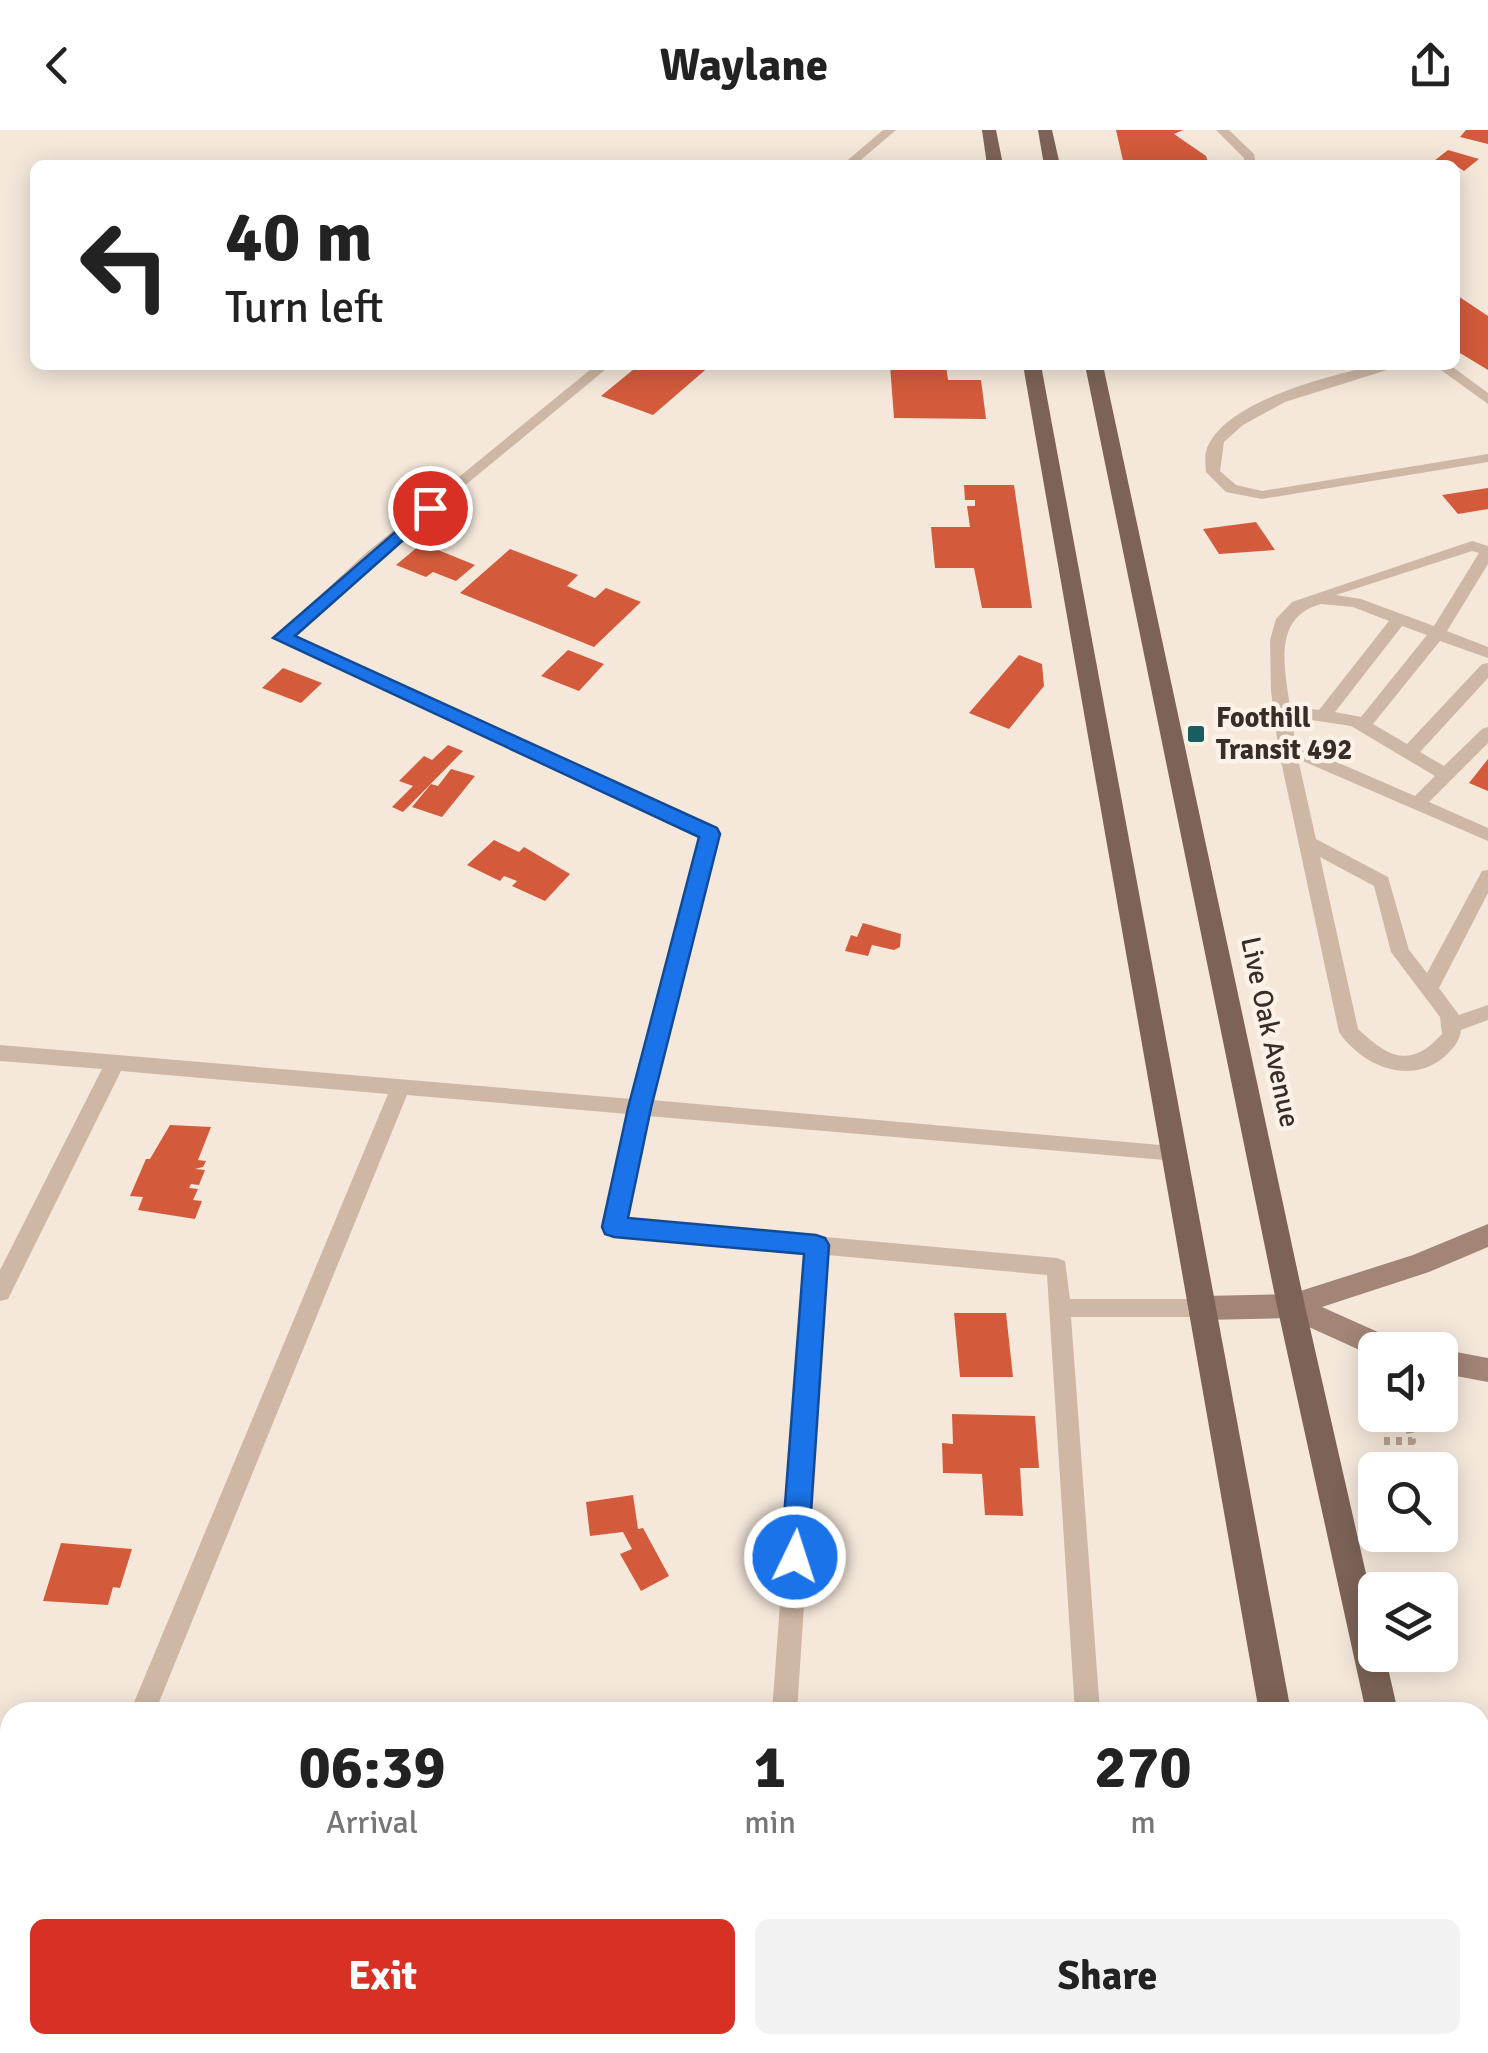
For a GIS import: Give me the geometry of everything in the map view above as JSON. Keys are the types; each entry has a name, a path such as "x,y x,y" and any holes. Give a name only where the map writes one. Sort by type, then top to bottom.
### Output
{"main road":[{"path":"989,130 995,160"},
{"path":"1044,130 1051,160"},
{"path":"1033,370 1274,1702"},
{"name":"Live Oak Avenue","path":"1095,370 1292,1306 1380,1702"}],"street":[{"path":"1204,1308 1292,1306 1420,1264 1488,1235"},
{"path":"1292,1306 1358,1336"},
{"path":"1458,1364 1488,1370"}],"lane":[{"path":"854,160 890,130"},
{"path":"1222,130 1250,160"},
{"path":"598,370 372,555 282,638 710,834 614,1227 1057,1266 1087,1702"},
{"path":"1370,370 1339,376 1275,402 1221,436 1212,453 1214,472 1231,489 1262,495 1488,458"},
{"path":"1447,370 1488,400"},
{"path":"1307,842 1382,882 1400,952 1449,1015 1452,1036 1438,1054 1411,1065 1380,1058 1348,1032 1286,748 1278,642 1280,624 1292,606 1472,546 1488,552 1437,634 1362,726"},
{"path":"1314,597 1356,602 1488,654"},
{"path":"1322,716 1399,619"},
{"path":"1409,753 1488,668"},
{"path":"1284,710 1362,726 1446,775"},
{"path":"1417,804 1488,733"},
{"path":"1286,748 1488,835"},
{"path":"1429,988 1488,876"},
{"path":"1452,1026 1488,1012"},
{"path":"0,1054 1176,1153"},
{"path":"0,1292 115,1064"},
{"path":"147,1702 400,1088"},
{"path":"785,1702 816,1245"},
{"path":"1060,1308 1204,1308"}],"path":[{"path":"1384,1441 1412,1441 1410,1432"}],"building":[{"path":"1116,130 1183,130 1174,134 1207,160 1123,160"},
{"path":"1466,130 1488,130 1488,144 1460,137"},
{"path":"1448,150 1479,159 1464,171 1460,160 1435,160"},
{"path":"1460,297 1488,316 1488,370 1460,353"},
{"path":"633,370 705,370 653,415 601,396"},
{"path":"890,370 947,370 948,380 981,380 986,419 894,418"},
{"path":"964,485 1014,485 1032,608 982,608 974,568 935,568 931,527 970,527 967,506 975,506 975,500 965,500"},
{"path":"1488,488 1488,509 1458,514 1442,495"},
{"path":"1256,522 1275,550 1219,554 1203,529"},
{"path":"432,535 442,540 433,548 475,565 456,581 433,572 426,577 396,565"},
{"path":"510,549 578,575 567,586 595,598 606,588 641,602 594,647 460,593"},
{"path":"568,650 604,664 579,691 541,676"},
{"path":"1019,655 1042,664 1044,686 1009,729 969,713"},
{"path":"283,668 322,683 301,703 262,688"},
{"path":"448,745 463,751 403,812 392,807 413,786 399,781 424,756 432,760"},
{"path":"1488,759 1488,791 1469,783"},
{"path":"451,769 475,776 442,817 412,807 431,784 438,786"},
{"path":"494,840 519,852 524,847 570,874 545,901 512,886 517,881 504,876 500,881 467,865"},
{"path":"863,923 901,934 900,947 894,950 872,945 868,956 845,951 851,935 857,937"},
{"path":"170,1125 211,1127 198,1160 206,1161 203,1167 195,1169 205,1170 199,1185 191,1184 189,1188 198,1189 193,1200 202,1201 195,1219 138,1210 143,1197 130,1196 146,1159 150,1159"},
{"path":"954,1313 1006,1313 1013,1377 960,1377"},
{"path":"952,1414 1035,1416 1039,1468 1020,1468 1023,1516 985,1515 982,1474 943,1473 942,1443 953,1444"},
{"path":"633,1495 638,1529 643,1528 669,1576 641,1591 620,1554 632,1549 623,1532 590,1536 586,1502"},
{"path":"61,1543 132,1549 120,1588 113,1587 108,1605 43,1601"}],"place":[{"name":"Foothill Transit 492","path":"1196,734"}],"route":[{"path":"430,508 282,638 710,834 614,1227 816,1245 795,1557"}]}
